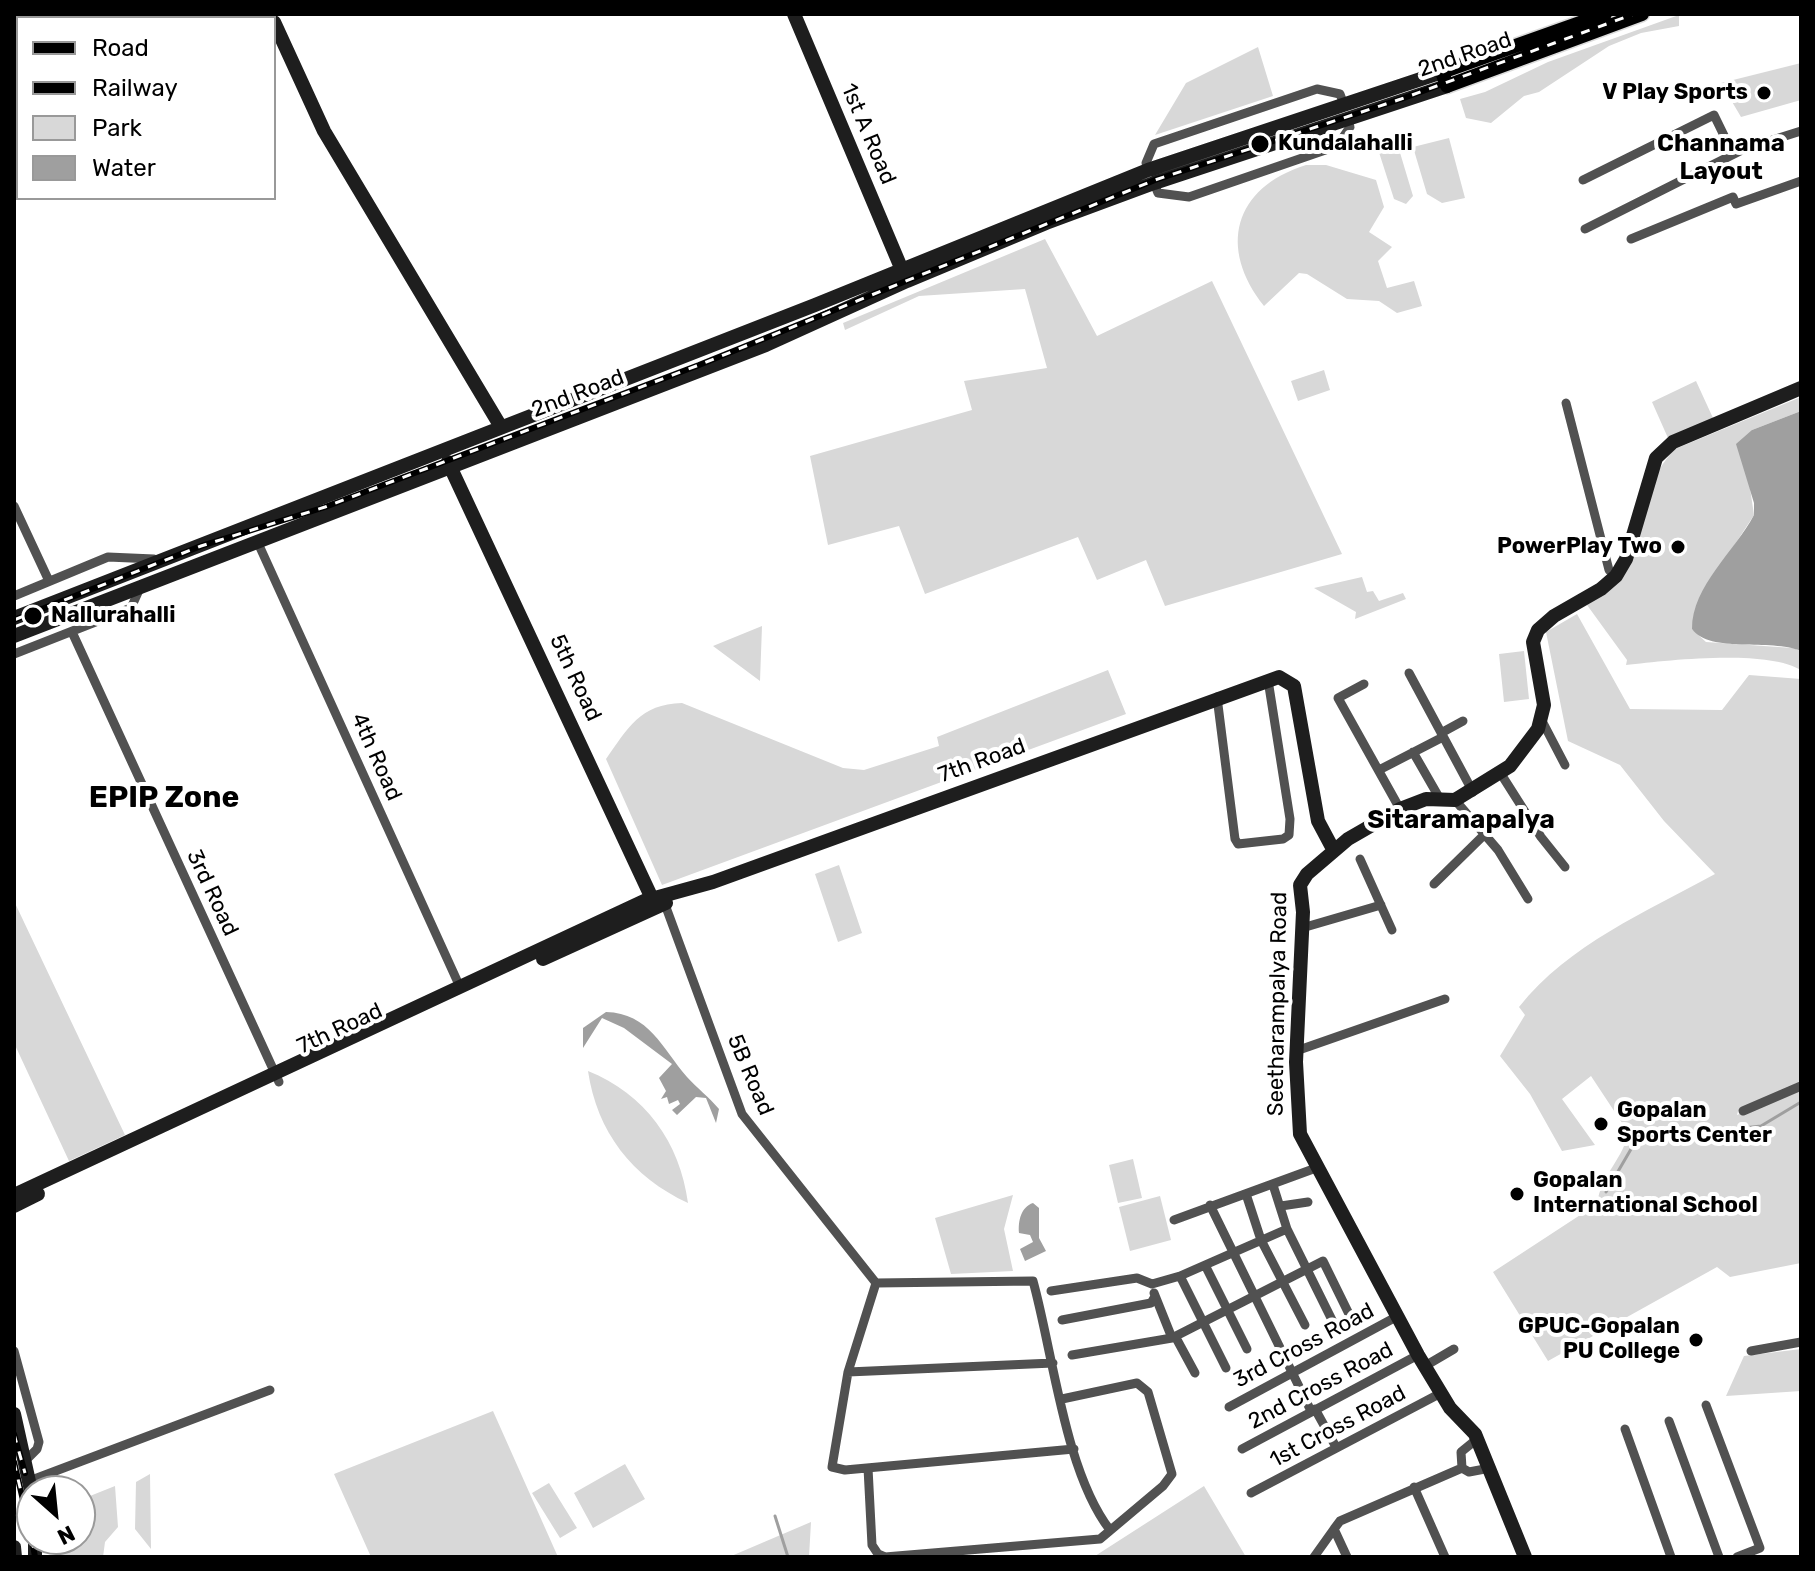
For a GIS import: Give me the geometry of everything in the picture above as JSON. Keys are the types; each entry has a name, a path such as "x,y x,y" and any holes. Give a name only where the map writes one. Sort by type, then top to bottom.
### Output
{"main road":[{"name":"2nd Road","path":"1444,79 1605,14"},
{"name":"2nd Road","path":"1444,79 1642,14"}],"street":[{"name":"1st A Road","path":"794,14 902,270"},
{"path":"276,27 324,131 501,427"},
{"name":"2nd Road","path":"14,618 902,270 1151,176 1444,79"},
{"path":"1317,89 1340,94 1350,127 1337,146 1181,198 1158,193 1151,176 1146,163 1154,144 1317,89"},
{"path":"1583,180 1714,115 1733,154"},
{"path":"1585,229 1733,154 1801,131"},
{"name":"2nd Road","path":"14,636 788,336 1151,176"},
{"path":"1631,239 1733,197 1736,204 1801,181"},
{"path":"790,314 807,327"},
{"path":"788,336 792,324 790,314"},
{"path":"1565,765 1541,719 1544,705 1533,642 1538,630 1554,616 1601,589 1616,576 1626,559 1656,458 1673,442 1801,388"},
{"path":"1566,403 1609,570 1616,576"},
{"name":"5th Road","path":"438,452 655,903"},
{"path":"14,506 49,581"},
{"name":"4th Road","path":"258,543 462,991"},
{"path":"14,596 108,557 160,559"},
{"path":"14,654 131,608 141,585"},
{"name":"3rd Road","path":"72,632 277,1078"},
{"path":"1409,673 1473,792"},
{"path":"1217,697 1238,844 1283,839 1289,835 1290,819 1268,680 1279,677 1294,686 1318,821 1334,851"},
{"name":"7th Road","path":"14,1206 277,1078 655,903 1268,680"},
{"path":"1364,684 1338,698 1400,809"},
{"name":"Seetharampalya Road","path":"1525,1557 1477,1439 1441,1393 1396,1317 1316,1168 1298,1124 1296,1051 1303,879 1334,851 1400,809 1426,799 1455,800 1501,774 1519,758 1541,719"},
{"path":"1379,770 1463,721"},
{"path":"1413,752 1440,799"},
{"path":"1501,774 1565,867"},
{"path":"1455,800 1485,834 1528,899"},
{"path":"1434,884 1485,834"},
{"path":"1360,859 1392,930"},
{"name":"5B Road","path":"655,903 742,1114 876,1283"},
{"path":"1302,928 1381,905"},
{"path":"1296,1051 1445,999"},
{"name":"7th Road","path":"14,1195 277,1078"},
{"path":"1743,1111 1801,1086"},
{"path":"1174,1220 1316,1168"},
{"path":"1273,1185 1287,1229 1333,1322"},
{"path":"1246,1194 1261,1240 1305,1325"},
{"path":"1281,1206 1308,1202"},
{"path":"1210,1205 1253,1296 1336,1447"},
{"path":"1051,1291 1137,1278 1152,1284 1180,1276 1287,1229"},
{"path":"1072,1355 1174,1337 1323,1261 1349,1314"},
{"path":"1205,1265 1247,1349"},
{"path":"1180,1276 1226,1368"},
{"path":"1074,1449 845,1470 832,1467 848,1372 876,1283 1033,1281 1074,1449 1095,1512 1110,1530"},
{"path":"1152,1284 1154,1298 1195,1373"},
{"path":"1062,1320 1151,1303 1154,1298"},
{"name":"3rd Cross Road","path":"1229,1407 1396,1317"},
{"path":"1751,1351 1801,1342"},
{"name":"2nd Cross Road","path":"1242,1449 1313,1410 1422,1360 1454,1349"},
{"path":"14,1351 39,1442 26,1460"},
{"path":"848,1372 1053,1363"},
{"path":"868,1468 872,1545 878,1554 885,1557 1087,1543 1100,1539 1163,1486 1172,1474 1148,1392 1137,1383 1062,1399"},
{"path":"63,1475 270,1390"},
{"name":"1st Cross Road","path":"1251,1493 1441,1393"},
{"path":"1706,1405 1760,1548 1737,1557"},
{"path":"14,1414 29,1475"},
{"path":"1669,1421 1719,1557"},
{"path":"1625,1429 1671,1557"},
{"path":"1462,1468 1461,1452 1477,1439"},
{"path":"1462,1468 1469,1472 1490,1468"},
{"path":"1314,1557 1346,1517 1462,1468"},
{"path":"1414,1487 1445,1557"},
{"path":"1334,1529 1347,1557"},
{"path":"14,1547 15,1557"}],"green space":[{"path":"14,14 238,16 16,16"},
{"path":"1679,15 1679,26 1641,33 1609,46 1539,92 1524,96 1491,123 1466,118 1460,99 1485,92 1548,62"},
{"path":"1258,47 1273,96 1155,135 1186,83"},
{"name":"V Play Sports","path":"1801,63 1801,100 1741,117 1721,83"},
{"path":"1395,136 1413,196 1406,204 1394,199 1376,143"},
{"path":"1449,138 1465,198 1442,203 1427,194 1413,147"},
{"path":"1306,165 1326,165 1376,180 1384,207 1369,232 1392,247 1378,261 1387,288 1414,281 1422,306 1397,313 1379,301 1347,299 1307,274 1299,273 1264,306 1241,263 1238,242 1240,222 1249,204 1262,189 1281,175"},
{"path":"1045,239 1097,336 1212,281 1342,554 1165,606 1146,560 1097,580 1078,537 925,594 899,526 828,545 810,456 972,410 964,381 1047,368 1025,289 919,296 845,330 843,323"},
{"path":"1324,370 1330,390 1298,401 1291,381"},
{"path":"1696,381 1713,418 1668,438 1652,402"},
{"name":"PowerPlay Two","path":"1801,397 1801,411 1752,430 1750,488 1754,515 1700,598 1692,629 1706,642 1801,651 1801,670 1765,660 1741,658 1626,665 1627,660 1587,605 1608,588 1623,569 1661,468 1675,449"},
{"path":"1362,577 1367,592 1373,591 1379,601 1403,593 1406,599 1355,619 1356,612 1314,588"},
{"path":"1577,614 1630,709 1722,710 1749,675 1801,679 1801,1082 1738,1111 1737,1115 1801,1089 1801,1263 1730,1277 1717,1267 1548,1361 1493,1272 1597,1204 1599,1193 1628,1132 1591,1076 1562,1099 1595,1145 1562,1151 1530,1094 1500,1056 1525,1015 1519,1007 1561,965 1610,931 1715,874 1664,821 1620,765 1568,741 1546,632"},
{"path":"762,626 760,681 713,646"},
{"path":"1524,651 1529,699 1504,702 1499,654"},
{"path":"1108,670 1126,714 662,885 606,759 629,728 645,713 668,704 682,703 843,768 864,770 939,746 937,737"},
{"path":"839,865 862,933 838,942 815,874"},
{"path":"14,901 125,1135 69,1161 14,1043"},
{"path":"588,1071 627,1093 656,1123 677,1160 688,1203 650,1180 620,1150 600,1114"},
{"path":"1133,1159 1142,1198 1118,1203 1109,1165"},
{"path":"1013,1195 1004,1229 1013,1271 951,1274 935,1218"},
{"path":"1160,1196 1171,1240 1130,1251 1119,1207"},
{"path":"1801,1349 1801,1391 1726,1396 1744,1356"},
{"path":"493,1411 558,1557 371,1557 334,1474"},
{"path":"625,1464 645,1499 593,1528 574,1493"},
{"path":"150,1474 151,1549 135,1529 136,1482"},
{"path":"549,1483 577,1528 560,1538 532,1493"},
{"path":"115,1486 118,1527 105,1542 103,1557 61,1557 96,1555 96,1494"},
{"path":"1204,1486 1246,1557 1092,1557 1095,1556"},
{"path":"811,1522 809,1557 729,1557"}],"water":[{"path":"1801,411 1801,651 1788,647 1726,644 1701,637 1692,629 1699,598 1754,515 1754,503 1736,444 1752,430"},
{"path":"606,1012 633,1018 653,1034 687,1077 719,1109 716,1123 706,1098 696,1097 677,1115 672,1110 680,1104 678,1100 669,1104 667,1097 661,1099 666,1091 659,1078 672,1064 624,1028 602,1018 583,1048 583,1028"},
{"path":"1033,1203 1039,1208 1039,1238 1046,1251 1025,1261 1020,1249 1033,1242 1030,1235 1019,1233 1019,1224 1023,1211"}],"waterway":[{"path":"1606,1192 1634,1144 1649,1139 1761,1126 1801,1102"},
{"path":"775,1516 788,1557"}],"railway":[{"path":"14,620 201,546 325,507 699,365 1155,180 1401,99 1634,14"},
{"path":"14,1434 25,1473"},
{"path":"14,1462 17,1475"}],"place":[{"name":"V Play Sports","path":"1764,93"},
{"name":"Kundalahalli","path":"1260,144"},
{"name":"PowerPlay Two","path":"1678,547"},
{"name":"Nallurahalli","path":"33,616"},
{"name":"Gopalan Sports Center","path":"1601,1124"},
{"name":"Gopalan International School","path":"1517,1194"},
{"name":"GPUC-Gopalan PU College","path":"1696,1340"}],"district":[{"name":"Channama Layout","path":"1721,158"},
{"name":"EPIP Zone","path":"164,798"},
{"name":"Sitaramapalya","path":"1461,820"}]}
